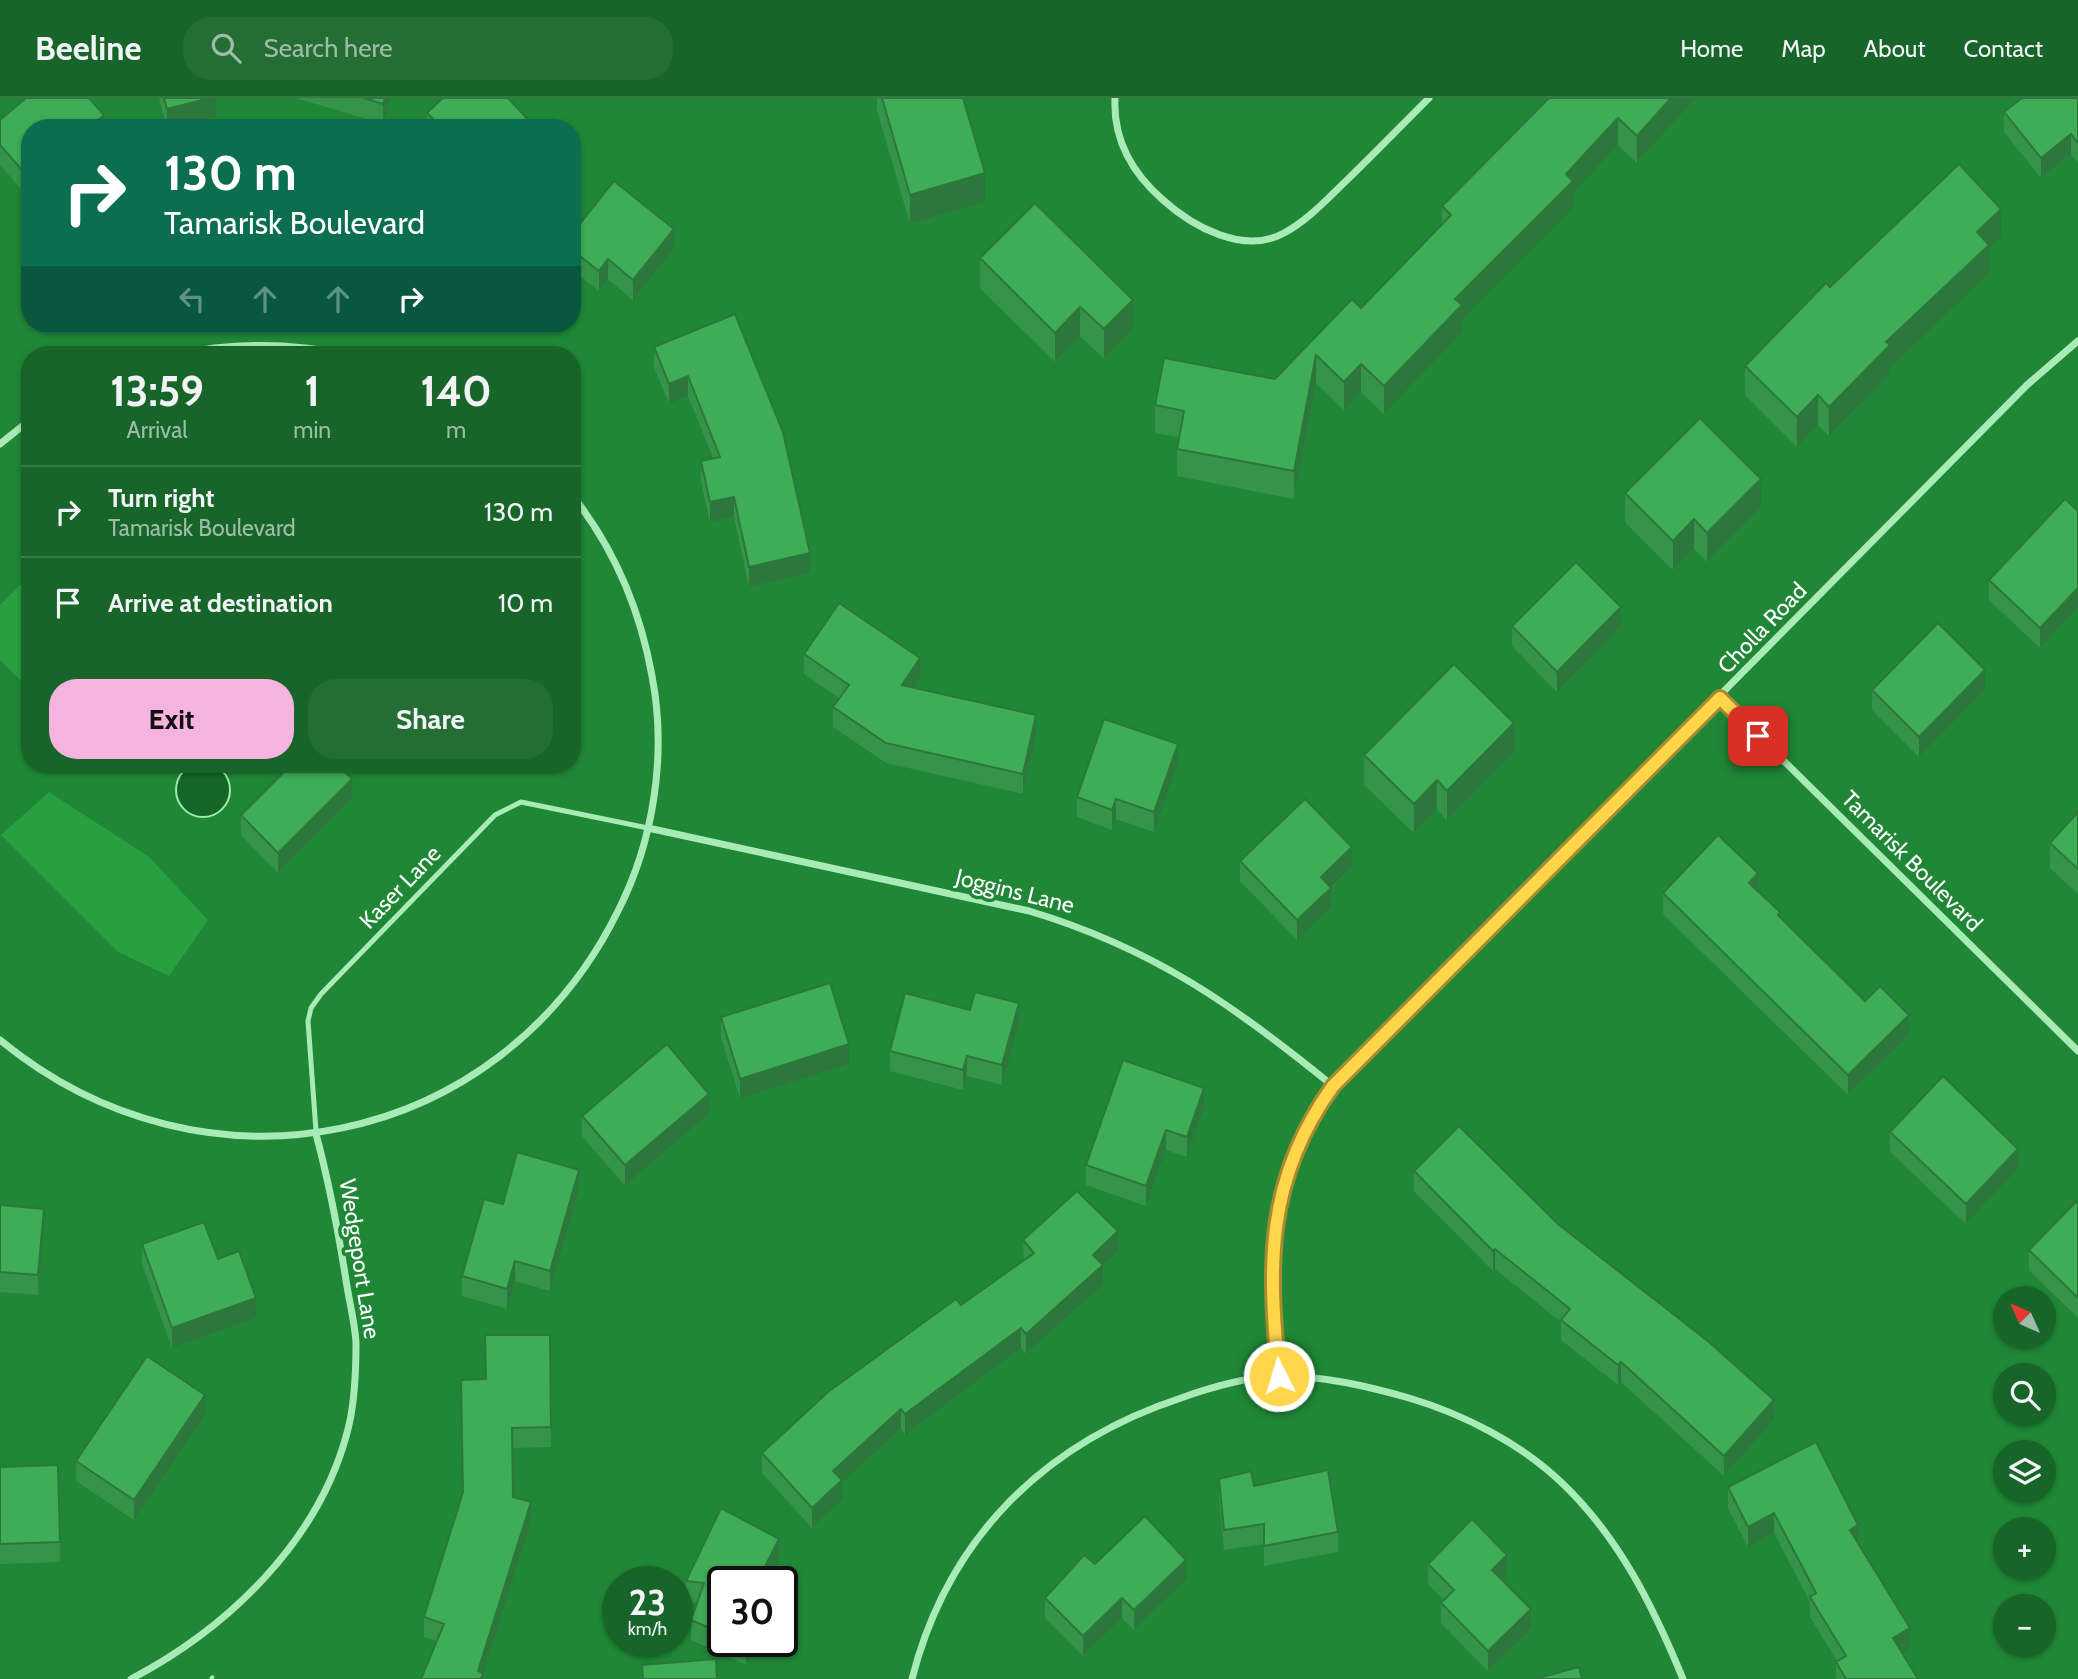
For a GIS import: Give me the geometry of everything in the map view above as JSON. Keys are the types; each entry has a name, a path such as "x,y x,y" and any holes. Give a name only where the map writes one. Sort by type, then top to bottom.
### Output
{"street":[{"path":"1115,98 1116,134 1139,175 1157,195 1177,213 1202,228 1256,241 1282,234 1308,217 1429,98"},
{"name":"Cholla Road","path":"1279,1376 1271,1275 1273,1235 1296,1152 1312,1115 1333,1086 2027,385 2078,341"},
{"path":"241,346 296,346"},
{"path":"0,444 21,427"},
{"path":"0,1040 60,1084 95,1102 146,1120 211,1135 251,1138 316,1134 383,1119 461,1083 531,1032 567,992 609,930 628,891 648,828 658,760 658,726 649,658 641,625 616,562 581,509"},
{"name":"Tamarisk Boulevard","path":"1720,698 2078,1051"},
{"name":"Joggins Lane","path":"648,828 1030,911 1090,931 1192,980 1260,1028 1333,1086"},
{"name":"Wedgeport Lane","path":"131,1679 197,1639 271,1572 302,1530 327,1488 347,1433 354,1387 356,1340 332,1193 316,1134"},
{"path":"912,1679 932,1619 956,1572 980,1535 1037,1474 1093,1435 1144,1410 1233,1383 1279,1376 1354,1384 1427,1404 1469,1422 1526,1455 1560,1481 1613,1543 1643,1588 1682,1679"}],"lane":[{"name":"Kaser Lane","path":"316,1134 307,1021 311,1008 495,815 521,802 648,828"}],"shaded area":[{"path":"21,584 21,680 0,660 0,605"},
{"path":"183,773 223,773 228,780 228,800 222,809 213,815 193,815 184,809 178,800 176,790"},
{"path":"49,792 149,857 208,920 169,976 118,952 1,835"}],"building":[{"path":"26,98 89,98 104,115 99,119 21,119 21,169 0,145 0,120"},
{"path":"164,98 210,98 167,109"},
{"path":"364,98 385,98 383,104"},
{"path":"443,98 508,98 528,119 433,119 427,113"},
{"path":"882,98 963,98 985,173 910,195"},
{"path":"1549,98 1671,98 1637,136 1618,118 1566,174 1573,181 1455,299 1462,305 1384,386 1361,364 1344,382 1316,355 1294,471 1177,449 1184,411 1155,405 1164,358 1275,379 1352,299 1361,308 1451,215 1442,206"},
{"path":"2022,98 2078,98 2078,143 2071,134 2041,158 2004,112"},
{"path":"1959,164 2001,209 1977,232 1989,245 1886,342 1890,345 1829,407 1818,395 1797,417 1745,366 1826,283 1830,287"},
{"path":"614,181 674,229 633,280 608,259 599,271 581,257 581,223"},
{"path":"1035,203 1133,300 1104,329 1080,307 1055,333 980,258"},
{"path":"735,314 783,432 810,553 749,567 734,497 710,502 701,461 720,457 688,376 669,384 654,347"},
{"path":"1700,418 1761,479 1707,533 1694,519 1673,541 1625,493"},
{"path":"2065,499 2078,511 2078,588 2040,628 1989,580"},
{"path":"1576,562 1621,607 1557,672 1512,626"},
{"path":"839,603 920,658 902,685 1036,715 1023,774 886,743 833,707 849,685 804,654"},
{"path":"1938,623 1985,670 1919,737 1872,690"},
{"path":"1454,664 1514,723 1447,791 1437,780 1414,804 1364,755"},
{"path":"1104,719 1178,744 1154,812 1116,799 1112,810 1077,797"},
{"path":"283,773 346,773 352,779 278,853 241,815"},
{"path":"1305,799 1352,847 1321,877 1331,888 1297,920 1240,861"},
{"path":"2078,812 2078,869 2050,843"},
{"path":"1718,835 1758,873 1749,883 1865,1001 1880,986 1909,1015 1848,1075 1663,893"},
{"path":"830,983 849,1044 740,1079 721,1017"},
{"path":"975,992 1019,1003 1002,1065 967,1056 963,1070 890,1051 905,993 970,1010"},
{"path":"667,1044 709,1094 625,1165 582,1116"},
{"path":"1123,1060 1204,1088 1187,1137 1166,1130 1146,1186 1086,1165"},
{"path":"1943,1076 2018,1149 1966,1204 1890,1132"},
{"path":"1459,1126 1558,1224 1709,1342 1774,1400 1724,1456 1621,1362 1618,1365 1561,1320 1570,1309 1495,1249 1493,1251 1414,1171"},
{"path":"517,1152 579,1170 550,1271 515,1261 507,1289 462,1276 484,1199 503,1204"},
{"path":"1077,1191 1118,1231 1093,1255 1103,1265 1026,1334 1021,1328 905,1414 901,1409 833,1471 842,1480 812,1508 762,1453 828,1392 956,1299 961,1305 1034,1253 1023,1240"},
{"path":"2076,1202 2078,1204 2078,1298 2029,1250"},
{"path":"0,1205 44,1209 38,1275 0,1272"},
{"path":"204,1222 218,1259 239,1251 256,1298 172,1328 142,1244"},
{"path":"485,1335 550,1335 551,1427 512,1428 513,1497 531,1502 478,1671 483,1673 481,1679 421,1679 444,1624 424,1617 463,1492 461,1380 486,1379"},
{"path":"147,1356 205,1395 134,1500 76,1461"},
{"path":"1816,1442 1858,1525 1850,1530 1910,1628 1893,1638 1918,1679 1846,1679 1836,1662 1846,1656 1810,1597 1816,1593 1774,1513 1748,1527 1728,1487"},
{"path":"58,1465 60,1542 0,1544 0,1467"},
{"path":"1328,1470 1338,1532 1264,1546 1264,1524 1224,1530 1219,1479 1251,1471 1254,1486"},
{"path":"721,1508 779,1539 765,1566 707,1566 707,1627 693,1621 704,1583 693,1582 693,1566"},
{"path":"1145,1516 1186,1560 1134,1610 1122,1598 1083,1636 1045,1598 1084,1555 1095,1564"},
{"path":"1472,1519 1507,1555 1492,1570 1531,1609 1488,1651 1441,1603 1454,1590 1428,1564"},
{"path":"716,1659 717,1679 643,1679 642,1665"},
{"path":"1579,1667 1582,1679 1535,1679"}],"route":[{"path":"1279,1376 1271,1275 1273,1235 1282,1193 1296,1152 1312,1115 1333,1086 1720,698 1758,736"}]}
